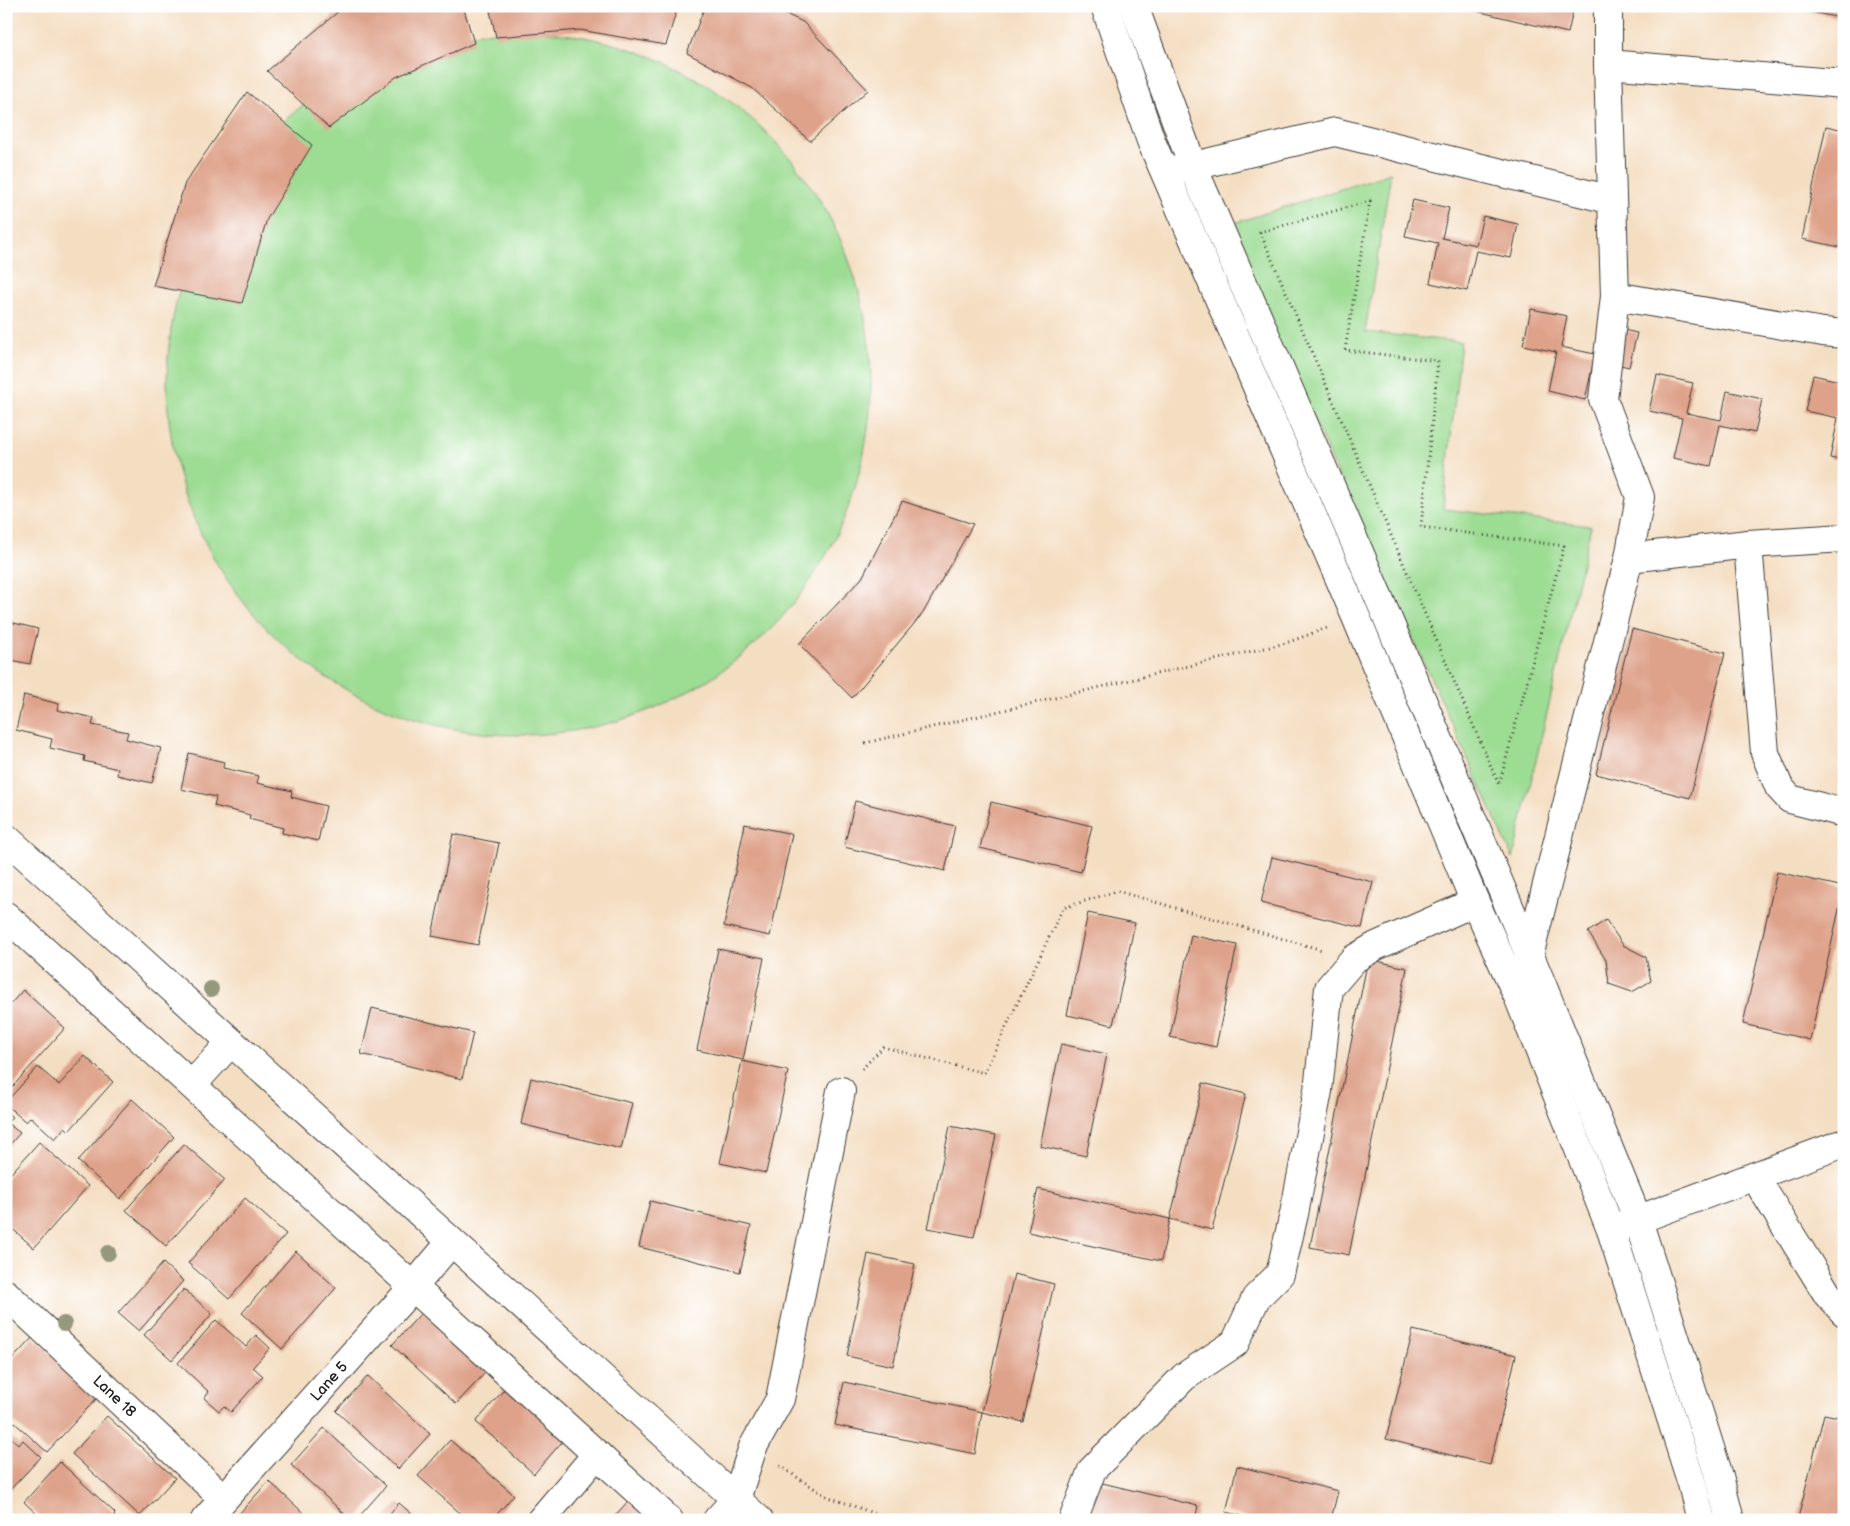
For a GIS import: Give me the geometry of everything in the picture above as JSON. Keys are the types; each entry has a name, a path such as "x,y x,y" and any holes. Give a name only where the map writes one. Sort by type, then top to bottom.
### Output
{"street":[{"path":"1105,6 1151,140 1165,174 1518,999 1612,1230 1692,1484 1701,1520"},
{"path":"1134,6 1193,166 1530,955 1638,1220 1718,1473 1730,1520"},
{"path":"1518,999 1629,558 1640,498 1603,400 1615,296 1608,6"},
{"path":"1608,64 1844,84"},
{"path":"1165,174 1334,132 1612,200"},
{"path":"1615,296 1844,334"},
{"path":"1629,558 1748,544 1844,538"},
{"path":"1748,544 1765,753 1779,787 1790,799 1844,813"},
{"path":"1356,617 1382,605"},
{"path":"1448,837 1474,825"},
{"path":"6,838 759,1520"},
{"path":"1073,1520 1092,1470 1184,1377 1235,1343 1256,1298 1280,1274 1294,1214 1318,1091 1329,988 1354,959 1376,946 1475,902"},
{"path":"6,916 669,1520"},
{"path":"192,1085 231,1042"},
{"path":"717,1520 736,1499 753,1447 780,1399 841,1091"},
{"path":"1612,1230 1844,1142"},
{"path":"1755,1176 1828,1295 1844,1312"},
{"name":"Lane 5","path":"205,1520 452,1242"},
{"name":"Lane 18","path":"8,1300 224,1498"},
{"path":"541,1520 598,1454"}],"path":[{"path":"1370,201 1345,350 1438,361 1421,527 1564,546 1499,785 1260,232 1370,201"},
{"path":"865,743 1286,643 1356,617"},
{"path":"841,1091 883,1047 984,1073 1063,908 1116,891 1354,959"},
{"path":"753,1447 826,1496 887,1518 901,1520"}],"green space":[{"path":"519,31 588,38 654,58 685,73 714,91 742,111 768,134 791,160 811,188 829,217 844,248 864,314 871,383 864,452 844,518 829,549 811,578 791,606 768,632 742,655 714,675 685,693 654,708 588,728 519,735 450,728 384,708 353,693 324,675 296,655 270,632 247,606 227,578 209,549 194,518 174,452 167,383 174,314 194,248 209,217 227,188 247,160 270,134 296,111 324,91 353,73 384,58 450,38"},
{"path":"1391,173 1365,332 1461,342 1443,509 1591,526 1513,858 1225,226"}],"building":[{"path":"345,6 463,6 474,43 396,77 329,128 267,71"},
{"path":"489,6 678,6 666,45 580,30 496,37"},
{"path":"705,6 768,6 803,22 868,90 810,141 752,88 687,53"},
{"path":"1464,6 1574,6 1568,33 1464,8"},
{"path":"1844,6 1844,19 1790,7"},
{"path":"247,92 312,145 267,219 242,303 153,286 185,183"},
{"path":"1826,126 1844,130 1844,248 1802,239"},
{"path":"1413,200 1449,208 1442,238 1476,245 1483,216 1518,224 1511,258 1476,251 1467,291 1430,283 1438,243 1405,236"},
{"path":"1531,309 1567,316 1561,347 1595,354 1601,325 1637,333 1629,367 1594,359 1585,400 1548,391 1556,352 1523,345"},
{"path":"1657,375 1693,383 1686,413 1721,420 1727,391 1762,399 1755,433 1720,425 1711,466 1673,458 1682,418 1649,411"},
{"path":"1813,375 1844,382 1844,461 1830,458 1838,418 1805,411"},
{"path":"902,501 973,524 923,613 852,698 799,644 862,578"},
{"path":"6,621 38,629 30,664 6,659"},
{"path":"1632,629 1725,653 1690,798 1596,774"},
{"path":"24,695 59,704 57,710 94,718 92,725 128,732 126,739 161,748 152,783 117,775 118,769 84,761 85,756 50,748 52,739 16,730"},
{"path":"189,753 224,762 223,768 259,776 257,783 292,791 291,797 326,806 318,841 282,833 283,828 249,819 250,815 214,806 216,797 181,789"},
{"path":"855,801 955,826 945,871 844,847"},
{"path":"991,802 1092,826 1081,872 980,848"},
{"path":"745,824 792,834 770,936 724,926"},
{"path":"453,834 499,843 478,945 432,936"},
{"path":"1272,857 1373,882 1362,928 1261,903"},
{"path":"1777,872 1844,887 1810,1040 1743,1024"},
{"path":"1088,913 1135,923 1113,1025 1067,1015"},
{"path":"1606,920 1623,945 1646,957 1651,981 1632,992 1609,984 1606,960 1588,932"},
{"path":"1191,935 1237,945 1216,1047 1170,1037"},
{"path":"718,949 764,958 743,1060 697,1050"},
{"path":"1368,959 1407,968 1349,1255 1310,1247"},
{"path":"23,990 65,1028 6,1094 6,1009"},
{"path":"372,1008 473,1033 462,1079 361,1054"},
{"path":"1061,1044 1107,1054 1086,1156 1040,1146"},
{"path":"85,1056 113,1082 69,1131 65,1127 55,1139 31,1117 26,1122 6,1105 6,1102 38,1067 59,1085"},
{"path":"742,1061 788,1071 766,1173 720,1163"},
{"path":"531,1078 632,1103 621,1149 521,1124"},
{"path":"1203,1083 1246,1094 1212,1230 1170,1219"},
{"path":"132,1099 174,1137 120,1199 78,1161"},
{"path":"6,1112 12,1117 7,1123 20,1133 6,1149"},
{"path":"950,1126 996,1135 974,1237 928,1228"},
{"path":"39,1142 88,1186 34,1248 6,1223 6,1179"},
{"path":"184,1144 225,1180 166,1246 126,1210"},
{"path":"1038,1189 1170,1219 1161,1261 1028,1232"},
{"path":"245,1198 286,1234 229,1299 188,1263"},
{"path":"650,1201 751,1226 740,1272 639,1247"},
{"path":"296,1251 336,1288 282,1349 242,1313"},
{"path":"868,1254 915,1264 893,1366 847,1356"},
{"path":"163,1263 183,1281 139,1331 118,1313"},
{"path":"1014,1274 1054,1284 1023,1422 982,1412"},
{"path":"184,1289 212,1314 172,1360 144,1335"},
{"path":"423,1311 487,1371 456,1404 392,1345"},
{"path":"216,1320 246,1347 256,1335 270,1348 253,1367 263,1376 231,1412 224,1406 219,1411 204,1398 209,1392 178,1363"},
{"path":"1413,1330 1516,1355 1490,1465 1386,1439"},
{"path":"33,1337 98,1397 47,1452 6,1415 6,1366"},
{"path":"368,1376 430,1434 398,1469 336,1411"},
{"path":"844,1382 982,1412 975,1454 835,1425"},
{"path":"508,1385 567,1436 534,1474 476,1422"},
{"path":"1824,1414 1844,1418 1844,1520 1806,1520 1798,1518"},
{"path":"107,1416 175,1478 140,1516 72,1454"},
{"path":"324,1428 386,1486 356,1520 351,1520 291,1465"},
{"path":"6,1433 19,1445 23,1440 41,1457 6,1494"},
{"path":"450,1440 514,1495 492,1520 468,1520 418,1476"},
{"path":"60,1462 115,1513 114,1516 118,1520 43,1520 24,1502"},
{"path":"1237,1466 1338,1491 1331,1520 1259,1520 1226,1512"},
{"path":"269,1481 311,1520 239,1520 236,1517"},
{"path":"1098,1482 1198,1506 1195,1520 1089,1520"},
{"path":"630,1499 654,1520 611,1520"},
{"path":"399,1503 419,1520 384,1520"}]}
